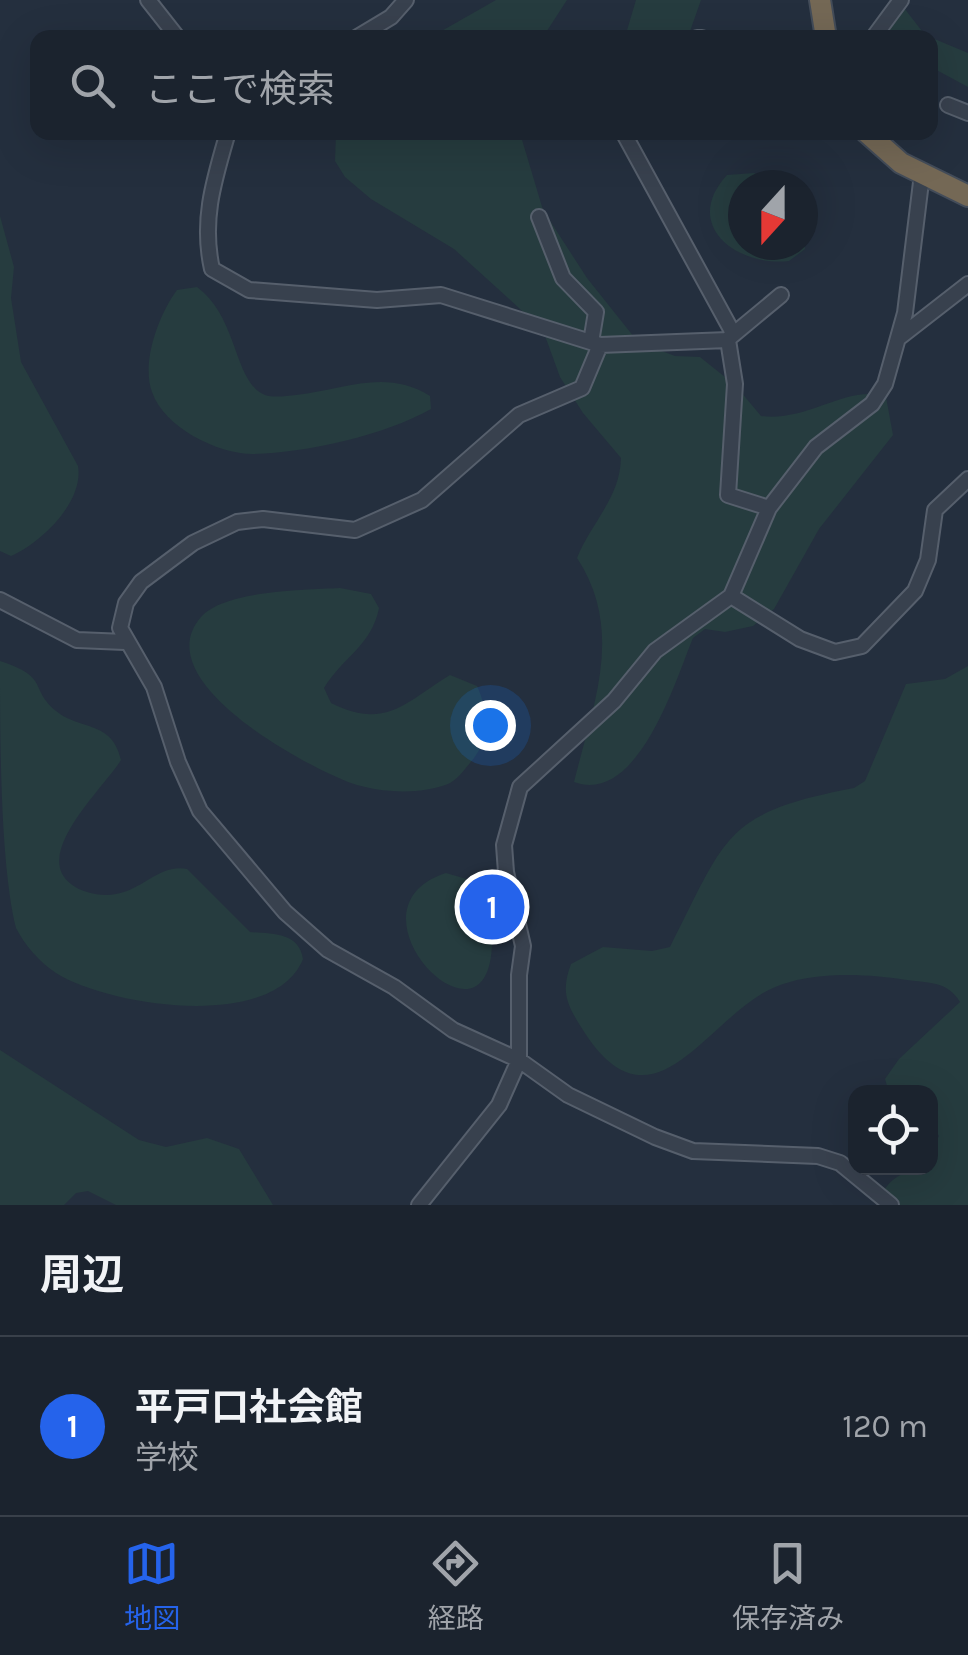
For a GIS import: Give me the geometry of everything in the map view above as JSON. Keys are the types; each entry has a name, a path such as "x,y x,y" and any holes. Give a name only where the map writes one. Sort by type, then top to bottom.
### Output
{"highway":[{"path":"820,0 825,30"},
{"path":"875,140 900,163 968,196"}],"street":[{"path":"148,0 172,30"},
{"path":"369,30 391,16 406,0"},
{"path":"880,30 901,0"},
{"path":"948,104 968,113"},
{"path":"225,140 216,166 205,237 212,268 249,290 377,300 440,296 595,343 730,336 781,294"},
{"path":"627,140 730,336 735,384 728,495 769,508"},
{"path":"419,1205 499,1104 519,1060 518,975 523,946 506,872 504,845 520,787 614,700 656,651 732,596 769,508 816,447 872,404 885,384 899,338 912,274 922,174"},
{"path":"539,217 563,278 596,312 595,343 582,388 519,416 422,500 356,530 262,519 237,522 193,543 154,570 126,603 119,621 125,642 154,687 178,762 200,812 285,912 328,950 394,988 453,1030 519,1060 568,1096 655,1137 693,1150 818,1156 840,1163 891,1205"},
{"path":"899,338 968,284"},
{"path":"732,596 818,646 846,653 862,646 915,590 928,560 935,510 968,479"},
{"path":"0,600 77,640 125,642"}],"green space":[{"path":"496,0 567,0 548,30 443,30"},
{"path":"636,0 701,0 690,30 627,30"},
{"path":"901,4 921,30 887,30"},
{"path":"938,40 968,53 968,87 938,71"},
{"path":"336,140 522,140 543,210 587,278 638,342 675,356 700,357 735,385 761,416 796,414 858,395 886,397 893,435 819,529 774,609 753,626 725,632 705,629 693,638 651,734 635,758 617,775 597,784 574,782 596,697 602,641 591,585 577,558 616,486 621,458 583,413 560,377 544,333 454,249 371,199 345,177 335,161"},
{"path":"727,175 728,245 713,226 710,210 714,193"},
{"path":"0,216 14,267 11,298 21,362 78,466 74,493 58,520 35,542 11,556 0,551"},
{"path":"197,287 221,315 247,377 265,395 397,383 430,396 431,409 368,434 320,446 253,454 208,444 168,416 158,405 149,380 150,353 170,300 177,290"},
{"path":"340,588 371,594 379,608 370,632 324,688 331,703 350,711 381,713 408,703 450,675 477,686 486,716 485,735 477,754 451,782 425,790 387,791 330,774 238,718 212,693 195,668 190,642 201,617 212,608 247,596"},
{"path":"0,661 33,678 56,711 103,732 117,747 121,760 65,839 61,871 71,884 86,892 110,895 126,892 168,870 187,869 250,932 283,936 296,944 303,959 286,982 259,997 226,1004 149,1002 80,985 56,973 33,953 16,928 7,869"},
{"path":"968,666 968,1205 879,1205 885,1188 897,1177 938,1175 938,1085 887,1085 885,1079 899,1059 960,1002 950,990 930,983 872,976 796,980 763,993 673,1065 651,1074 629,1073 605,1058 572,1011 566,982 571,964 603,947 652,951 670,947 704,879 734,835 778,808 854,788 865,781 906,684 945,679"},
{"path":"446,873 487,885 489,892 492,939 486,975 469,989 448,985 427,968 412,944 406,917 416,892"},
{"path":"0,1050 139,1140 166,1147 207,1138 239,1149 273,1205 116,1205 88,1191 76,1193 64,1205 0,1205"}],"place":[{"name":"平戸口社会館","path":"492,907"}]}
